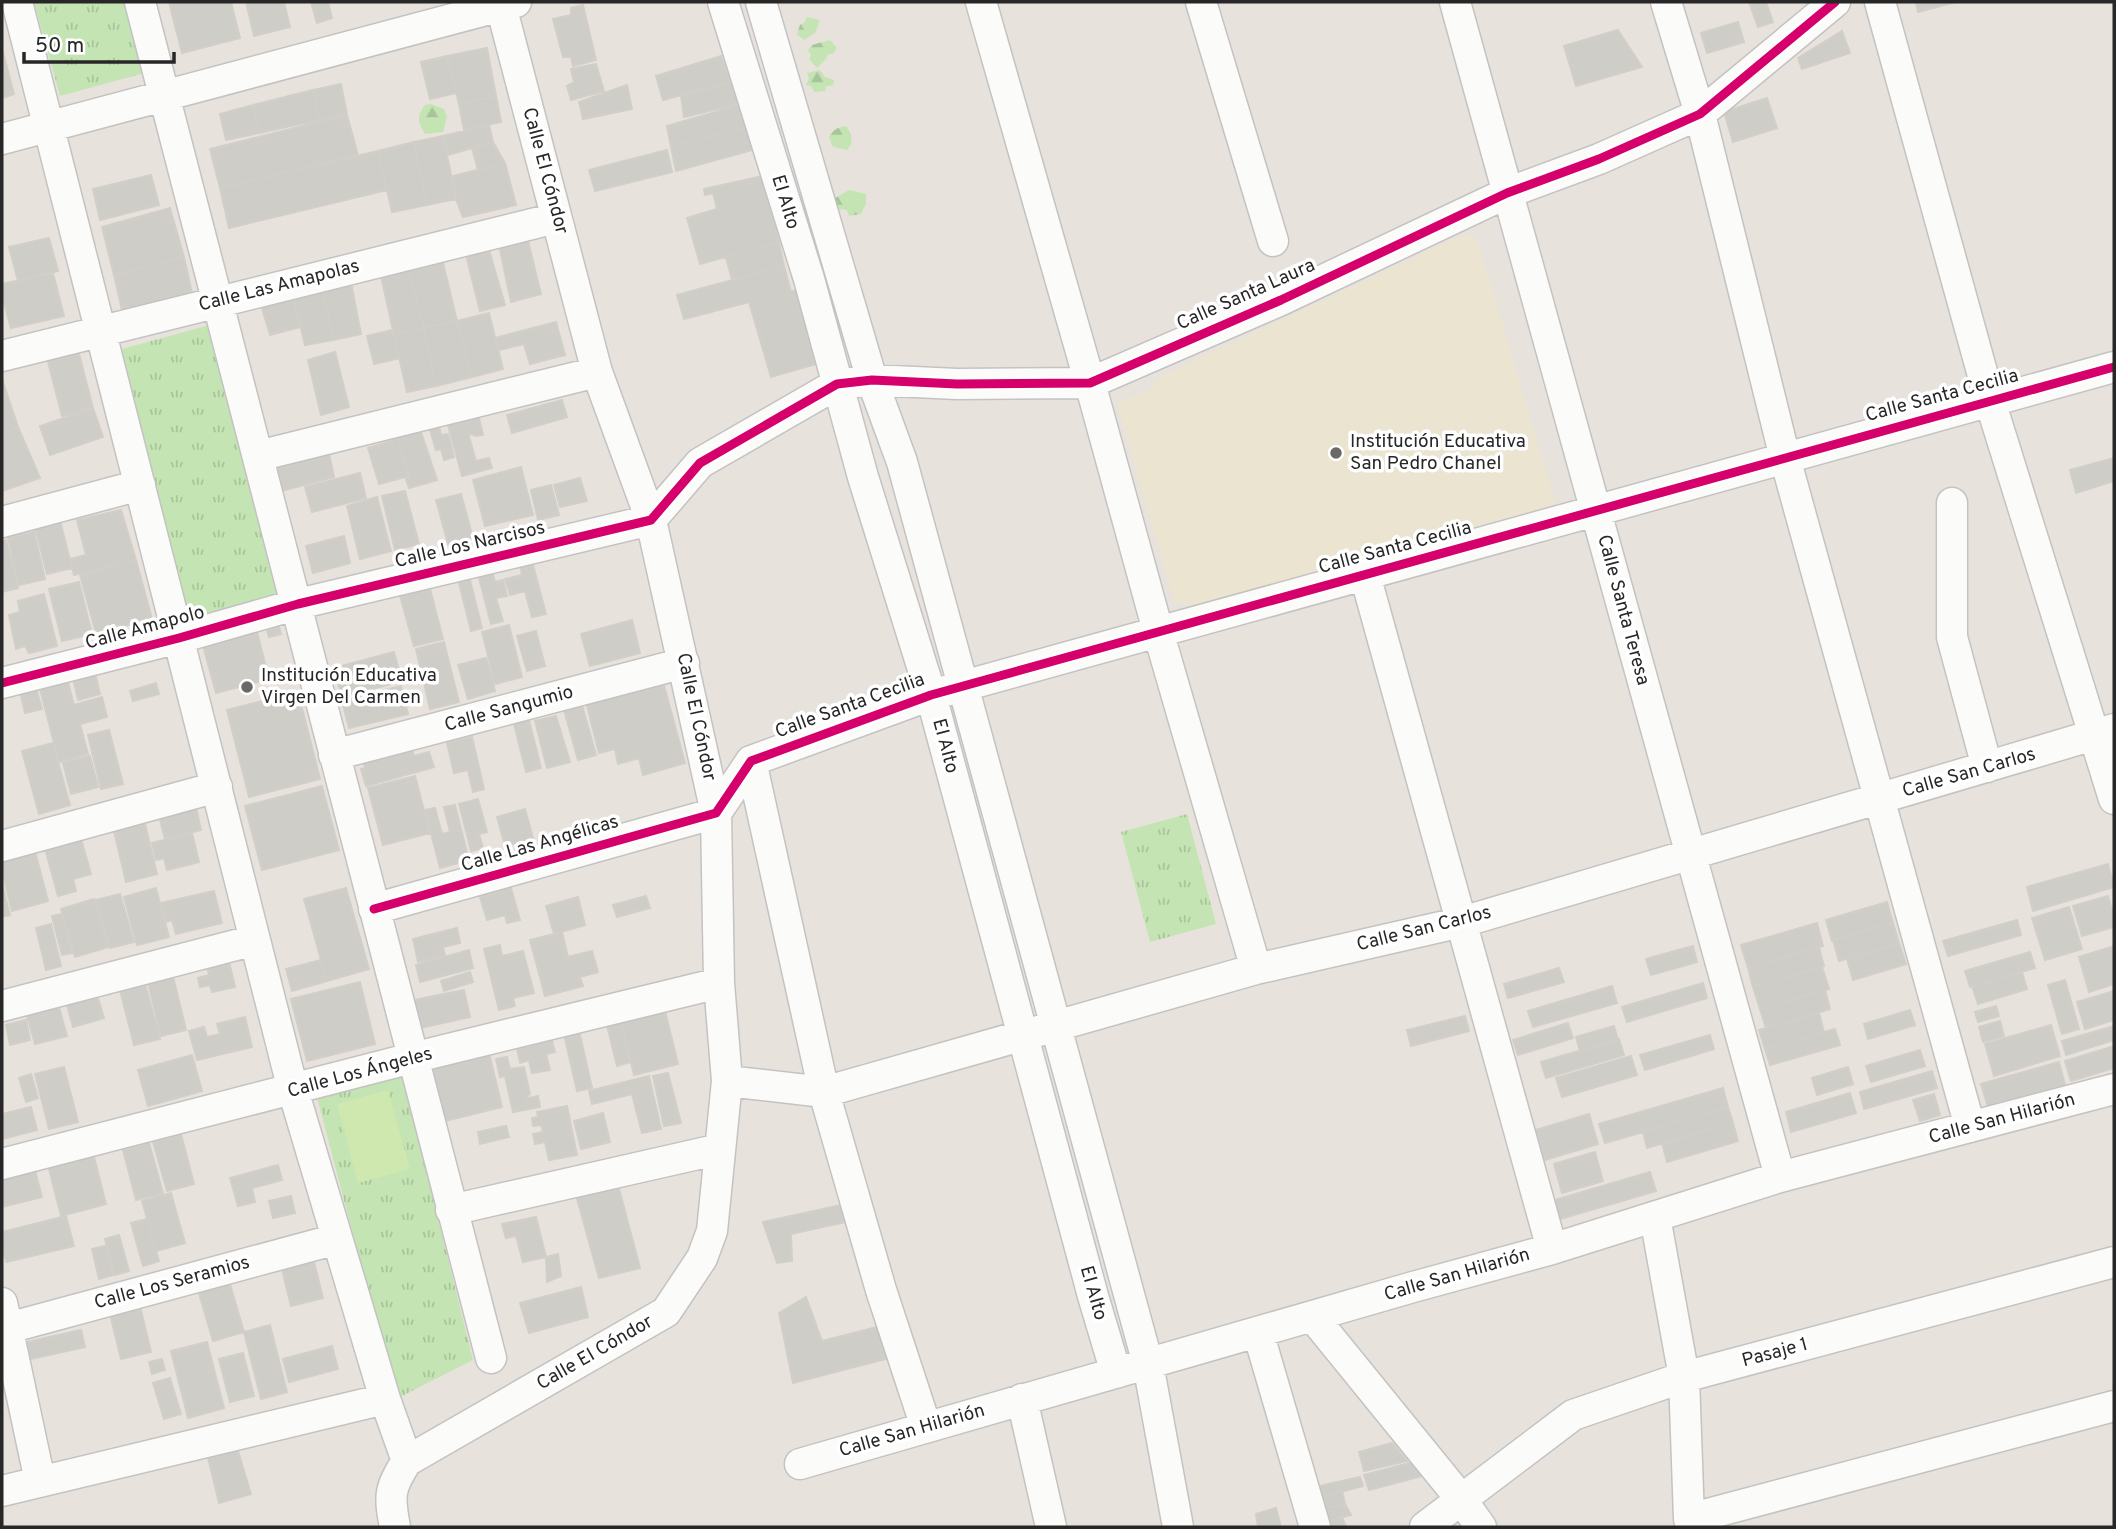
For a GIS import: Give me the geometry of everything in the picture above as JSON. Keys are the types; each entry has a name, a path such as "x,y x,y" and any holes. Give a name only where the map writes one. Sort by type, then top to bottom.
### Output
{"street":[{"path":"17,2 293,1090 385,1399 407,1461 393,1482 391,1505 395,1527"},
{"path":"140,2 216,301 298,604 334,755 491,1358"},
{"name":"El Alto","path":"723,2 809,279 837,384 931,695 1116,1373"},
{"name":"El Alto","path":"761,2 872,380 902,463 1148,1364 1178,1527"},
{"path":"981,2 1256,969"},
{"path":"1202,2 1273,241"},
{"name":"Calle Santa Teresa","path":"1455,2 1780,1177"},
{"path":"1665,2 1700,114 1786,458 1970,1127"},
{"name":"Calle Santa Laura","path":"651,520 700,463 837,384 872,380 957,384 1090,383 1281,300 1507,193 1599,159 1700,114 1835,2"},
{"path":"1880,2 1990,401 2104,733 2114,800"},
{"path":"2,139 506,3"},
{"name":"Calle El Cóndor","path":"407,1461 666,1312 702,1258 712,1231 727,1081 719,983 716,813 651,520 597,372 556,218 506,3"},
{"name":"Calle Las Amapolas","path":"2,356 556,218"},
{"name":"Calle Santa Cecilia","path":"751,761 962,686 2114,367"},
{"path":"258,456 597,372"},
{"path":"2,522 139,485"},
{"path":"1952,503 1952,637 1987,767"},
{"name":"Calle Los Narcisos","path":"298,604 651,520"},
{"path":"1365,575 1552,1249"},
{"name":"Calle Amapolo","path":"2,683 179,638 298,604"},
{"name":"Calle Sangumio","path":"334,755 684,663"},
{"name":"Calle San Carlos","path":"727,1081 824,1092 1256,969 1462,922 2104,733"},
{"path":"716,813 751,761"},
{"path":"751,761 824,1092 881,1290 926,1427"},
{"path":"2,846 216,788"},
{"name":"Calle Las Angélicas","path":"374,909 716,813"},
{"path":"2,1006 255,940"},
{"name":"Calle Los Ángeles","path":"2,1164 412,1058 719,983"},
{"name":"Calle San Hilarión","path":"800,1464 1552,1249 1780,1177 2114,1089"},
{"path":"451,1210 719,1149"},
{"path":"1655,1217 1684,1377 1690,1523 2114,1406"},
{"name":"Calle Los Seramios","path":"5,1315 337,1239"},
{"name":"Pasaje 1","path":"1425,1527 1573,1415 1684,1377 2114,1262"},
{"path":"5,1315 40,1482"},
{"path":"1312,1317 1481,1527"},
{"path":"1258,1332 1315,1527"},
{"path":"2,1491 385,1399"},
{"path":"1022,1399 1051,1527"}],"shaded area":[{"name":"Institución Educativa San Pedro Chanel","path":"1463,235 1472,236 1478,243 1556,504 1193,606 1174,602 1117,402 1149,391 1156,379"}],"green space":[{"path":"34,2 129,2 148,72 60,96"},
{"path":"807,17 820,20 815,33 804,40 797,34"},
{"path":"830,40 837,48 833,54 828,54 817,68 809,59 811,55 808,50 812,45"},
{"path":"820,70 825,77 834,80 833,85 825,87 826,91 814,92 811,86 806,85 809,78 807,73"},
{"path":"431,104 444,109 447,117 443,132 425,134 419,116 425,105"},
{"path":"846,126 852,138 851,144 847,150 833,147 829,137 832,132"},
{"path":"849,190 866,194 866,204 861,214 849,216 847,210 833,208 832,200"},
{"path":"213,324 283,597 190,621 122,349"},
{"path":"1187,814 1216,924 1150,942 1121,832"},
{"path":"402,1072 473,1360 396,1399 317,1097"},
{"path":"388,1090 410,1169 358,1183 337,1104"}],"building":[{"path":"169,2 231,2 240,38 182,53"},
{"path":"246,2 284,2 290,27 254,36"},
{"path":"311,2 328,2 332,18 317,23"},
{"path":"1749,2 1766,2 1773,22 1758,27"},
{"path":"1916,2 1956,2 1918,12"},
{"path":"583,5 596,60 573,66 571,57 563,57 553,19 571,15 571,8"},
{"path":"1738,22 1744,42 1707,53 1701,33"},
{"path":"1618,30 1642,67 1576,86 1564,46"},
{"path":"1842,31 1850,53 1802,69 1798,58"},
{"path":"487,48 496,96 459,104 447,56"},
{"path":"2,49 14,94 2,98"},
{"path":"447,56 456,93 430,99 421,62"},
{"path":"721,56 730,82 663,100 656,76"},
{"path":"596,64 604,91 571,100 567,86 574,82 571,69"},
{"path":"738,80 742,103 684,117 681,96"},
{"path":"341,84 347,115 319,120 313,90"},
{"path":"627,85 632,109 583,119 579,102"},
{"path":"313,90 319,120 259,133 253,105"},
{"path":"496,96 501,122 464,130 459,104"},
{"path":"1767,98 1777,128 1733,142 1724,112"},
{"path":"746,103 751,126 671,147 667,126"},
{"path":"253,105 259,133 226,140 220,114"},
{"path":"347,115 358,155 220,188 210,149"},
{"path":"489,125 493,142 448,155 443,136"},
{"path":"751,126 759,148 676,171 671,147"},
{"path":"443,136 456,199 427,205 414,142"},
{"path":"414,142 427,205 392,212 378,151"},
{"path":"493,142 505,163 478,170 472,148"},
{"path":"667,150 672,172 595,191 589,170"},
{"path":"378,151 387,190 229,228 220,188"},
{"path":"505,163 516,205 463,217 456,199 453,176"},
{"path":"151,175 159,205 100,220 93,189"},
{"path":"763,176 779,242 700,264 687,218 717,209 713,193 705,195 704,189"},
{"path":"170,208 184,257 114,275 102,227"},
{"path":"527,237 541,294 511,302 499,245"},
{"path":"49,238 58,271 18,281 9,247"},
{"path":"779,242 784,266 732,280 726,257"},
{"path":"489,250 505,305 480,311 466,255"},
{"path":"184,257 192,293 122,310 114,275"},
{"path":"443,263 457,321 424,328 409,271"},
{"path":"784,266 791,292 801,288 819,363 771,377 749,302 684,319 677,295"},
{"path":"409,271 424,328 394,335 381,276"},
{"path":"53,273 64,316 11,328 2,295 2,284"},
{"path":"351,283 361,334 333,340 323,289"},
{"path":"323,289 333,340 305,345 293,296"},
{"path":"293,296 300,327 270,335 261,305"},
{"path":"489,313 503,369 472,377 457,321"},
{"path":"457,321 472,377 436,386 424,328"},
{"path":"556,322 565,355 530,364 524,344 499,350 495,338"},
{"path":"424,328 436,386 407,392 394,335"},
{"path":"392,330 400,358 374,364 367,336"},
{"path":"335,352 349,407 321,415 308,360"},
{"path":"79,354 93,408 62,416 48,362"},
{"path":"2,379 18,427 2,434"},
{"path":"562,400 567,417 512,433 507,415"},
{"path":"93,408 103,437 50,455 40,426"},
{"path":"479,418 483,435 468,433 476,461 489,458 492,468 462,476 448,425"},
{"path":"18,427 40,478 2,491 2,434"},
{"path":"439,427 441,435 448,434 454,457 444,460 441,449 436,450 430,430"},
{"path":"420,429 437,480 409,488 406,479 410,478 397,435"},
{"path":"398,439 409,476 379,484 368,448"},
{"path":"328,449 334,477 281,491 273,463"},
{"path":"2114,458 2114,481 2076,493 2070,470"},
{"path":"521,467 533,515 485,526 473,480"},
{"path":"360,473 366,498 312,512 305,487"},
{"path":"580,478 587,501 560,507 554,485"},
{"path":"551,485 559,515 538,520 531,490"},
{"path":"405,491 419,544 395,550 382,496"},
{"path":"461,494 473,538 448,544 436,500"},
{"path":"377,497 391,551 360,559 347,506"},
{"path":"121,510 136,560 74,575 70,559 86,555 77,520"},
{"path":"60,521 72,568 47,574 35,527"},
{"path":"34,532 45,579 19,585 8,538"},
{"path":"344,536 350,563 313,573 306,546"},
{"path":"6,540 18,588 2,592 2,542"},
{"path":"136,560 152,619 96,633 80,575"},
{"path":"532,561 546,614 532,617 525,591 510,595 505,579 522,575 520,565"},
{"path":"492,570 495,582 503,580 507,596 496,598 503,621 491,624 478,574"},
{"path":"469,576 482,628 471,631 458,579"},
{"path":"79,582 92,634 62,641 49,589"},
{"path":"429,585 443,639 414,646 399,592"},
{"path":"44,594 57,646 29,653 25,646 16,649 9,615 20,612 18,601"},
{"path":"277,620 281,634 269,637 265,623"},
{"path":"632,620 640,653 590,666 581,634"},
{"path":"509,625 522,677 495,684 482,632"},
{"path":"256,628 269,679 216,693 202,642"},
{"path":"536,631 545,666 527,671 517,636"},
{"path":"444,642 459,702 430,709 416,649"},
{"path":"394,652 402,681 342,697 334,668"},
{"path":"486,658 495,691 468,699 458,665"},
{"path":"95,673 100,694 78,700 73,678"},
{"path":"68,682 74,705 102,697 107,717 80,724 88,754 59,762 40,689"},
{"path":"663,682 685,763 643,775 639,758 618,764 615,749 599,753 586,702"},
{"path":"156,683 159,694 133,701 130,691"},
{"path":"401,686 408,714 349,728 342,701"},
{"path":"36,688 42,709 25,713 20,691"},
{"path":"298,692 320,779 249,797 227,710"},
{"path":"582,705 596,755 578,760 564,710"},
{"path":"527,712 541,768 526,772 512,716"},
{"path":"556,716 570,762 547,768 535,721"},
{"path":"109,730 123,784 101,789 88,735"},
{"path":"472,737 484,789 473,792 468,770 454,773 447,743"},
{"path":"409,741 414,756 429,752 434,767 366,786 361,769 365,768 361,755"},
{"path":"53,743 70,805 39,814 22,751"},
{"path":"90,756 98,787 71,794 63,763"},
{"path":"415,776 430,833 383,845 368,788"},
{"path":"322,786 339,850 262,870 245,806"},
{"path":"478,799 487,832 479,834 483,848 471,851 459,804"},
{"path":"195,803 201,830 165,839 158,812"},
{"path":"455,805 469,860 440,868 425,810 435,808 442,834 450,832 444,807"},
{"path":"525,809 533,838 505,846 497,817"},
{"path":"145,824 157,874 126,882 114,831"},
{"path":"79,832 91,874 73,879 76,891 58,896 43,841"},
{"path":"192,833 199,862 167,870 164,858 156,860 152,843"},
{"path":"35,851 48,901 12,911 2,871 2,859"},
{"path":"2108,864 2114,887 2033,911 2027,887"},
{"path":"509,881 520,920 507,923 505,915 487,920 480,897 501,891 499,884"},
{"path":"2,884 10,915 2,917"},
{"path":"156,888 169,937 137,945 124,897"},
{"path":"346,888 369,969 327,981 304,899"},
{"path":"214,891 222,923 176,934 172,920 166,922 161,903"},
{"path":"120,894 134,942 110,948 96,900"},
{"path":"646,896 650,908 617,917 613,905"},
{"path":"2108,896 2114,927 2082,936 2073,906"},
{"path":"578,897 585,925 554,934 546,906"},
{"path":"94,899 108,947 75,957 61,909"},
{"path":"1887,902 1893,923 1832,941 1826,920"},
{"path":"2069,907 2082,949 2045,960 2032,918"},
{"path":"62,914 72,953 62,955 52,916"},
{"path":"2017,920 2021,935 1948,956 1943,941"},
{"path":"1817,923 1823,946 1748,968 1741,945"},
{"path":"1893,923 1899,943 1839,961 1833,940"},
{"path":"51,924 61,966 46,970 36,928"},
{"path":"457,928 460,943 443,947 445,955 418,962 413,939"},
{"path":"562,932 568,957 592,951 598,972 580,977 583,986 545,996 530,940"},
{"path":"1899,943 1906,964 1853,980 1847,959"},
{"path":"500,945 502,956 523,951 534,993 513,998 515,1006 499,1010 484,949"},
{"path":"1693,946 1697,962 1651,975 1646,959"},
{"path":"2114,946 2114,984 2089,992 2079,957"},
{"path":"1819,947 1824,966 1753,987 1748,968"},
{"path":"469,950 473,968 420,982 416,965"},
{"path":"2030,952 2035,968 1970,987 1965,971"},
{"path":"228,957 235,987 212,992 210,985 200,987 198,978 209,975 206,963"},
{"path":"321,960 327,981 292,991 286,969"},
{"path":"1822,967 1829,989 1760,1009 1753,987"},
{"path":"1559,968 1564,982 1508,998 1504,984"},
{"path":"172,972 186,1030 161,1036 147,979"},
{"path":"470,972 473,982 444,991 441,981"},
{"path":"2022,972 2027,989 1978,1004 1972,986"},
{"path":"2065,980 2079,1029 2062,1034 2048,985"},
{"path":"360,982 375,1044 307,1061 291,999"},
{"path":"1703,983 1707,998 1627,1022 1622,1007"},
{"path":"145,984 160,1039 134,1045 120,990"},
{"path":"1612,986 1617,1003 1533,1027 1528,1011"},
{"path":"464,990 470,1017 420,1028 414,1000"},
{"path":"1825,990 1830,1009 1766,1028 1760,1009"},
{"path":"2114,991 2114,1020 2085,1029 2077,1002"},
{"path":"96,992 104,1018 73,1027 66,1001"},
{"path":"36,1006 38,1013 59,1007 67,1036 35,1044 25,1009"},
{"path":"1996,1006 1999,1016 1978,1022 1975,1012"},
{"path":"664,1007 678,1064 634,1075 620,1018"},
{"path":"1910,1010 1915,1025 1868,1039 1864,1024"},
{"path":"1819,1013 1824,1032 1765,1049 1759,1030"},
{"path":"1465,1016 1469,1031 1411,1046 1407,1030"},
{"path":"245,1017 252,1047 197,1060 189,1031 204,1027 207,1037 220,1034 217,1024"},
{"path":"620,1018 630,1062 617,1066 606,1021"},
{"path":"26,1020 30,1040 10,1045 6,1025"},
{"path":"2000,1021 2004,1036 1983,1042 1979,1027"},
{"path":"1568,1023 1573,1038 1518,1055 1513,1040"},
{"path":"2051,1025 2060,1056 1994,1076 1985,1044"},
{"path":"578,1026 592,1088 577,1091 563,1030"},
{"path":"1614,1026 1618,1040 1580,1051 1576,1037"},
{"path":"2114,1026 2114,1040 2066,1055 2062,1041"},
{"path":"1835,1029 1840,1045 1770,1065 1765,1049"},
{"path":"1710,1035 1714,1049 1645,1070 1640,1055"},
{"path":"1619,1039 1624,1055 1546,1078 1541,1062"},
{"path":"552,1041 555,1052 546,1054 550,1070 532,1073 529,1060 520,1063 517,1048"},
{"path":"2114,1046 2114,1068 2071,1081 2065,1061"},
{"path":"1920,1050 1925,1066 1871,1082 1866,1066"},
{"path":"489,1053 502,1107 441,1122 427,1068"},
{"path":"192,1055 202,1091 148,1106 138,1070"},
{"path":"1631,1056 1637,1075 1562,1097 1556,1078"},
{"path":"507,1057 510,1069 524,1067 530,1094 525,1099 538,1096 540,1107 513,1112 505,1076 500,1077 496,1059"},
{"path":"2059,1062 2065,1085 1988,1107 1981,1084"},
{"path":"64,1067 78,1122 49,1129 35,1074"},
{"path":"1848,1067 1853,1084 1817,1095 1812,1078"},
{"path":"1932,1071 1937,1088 1864,1109 1860,1092"},
{"path":"668,1073 681,1123 664,1126 653,1076"},
{"path":"31,1074 38,1098 26,1102 19,1078"},
{"path":"649,1076 661,1129 642,1133 632,1094 592,1104 589,1091"},
{"path":"1723,1088 1728,1107 1605,1143 1599,1124"},
{"path":"1850,1093 1856,1113 1791,1132 1786,1112"},
{"path":"1934,1094 1940,1115 1920,1121 1913,1100"},
{"path":"567,1106 577,1155 549,1160 545,1142 535,1144 533,1134 543,1132 541,1125 533,1126 532,1118 538,1117 537,1112"},
{"path":"31,1107 37,1130 2,1139 2,1114"},
{"path":"1728,1107 1733,1123 1647,1148 1643,1132"},
{"path":"603,1113 610,1142 581,1149 574,1121"},
{"path":"1589,1114 1598,1144 1545,1160 1536,1130"},
{"path":"1733,1123 1738,1141 1667,1162 1662,1143"},
{"path":"506,1126 509,1137 480,1144 478,1132"},
{"path":"181,1134 194,1184 167,1191 153,1142"},
{"path":"149,1143 163,1193 136,1200 123,1150"},
{"path":"92,1149 106,1204 61,1216 47,1161"},
{"path":"1595,1152 1603,1181 1562,1193 1554,1164"},
{"path":"278,1165 282,1180 252,1188 255,1202 238,1206 230,1178"},
{"path":"35,1171 42,1197 2,1207 2,1180"},
{"path":"1650,1172 1656,1191 1560,1219 1555,1200"},
{"path":"618,1185 640,1268 599,1278 576,1195"},
{"path":"171,1193 185,1243 156,1251 142,1201"},
{"path":"291,1196 295,1213 273,1218 269,1201"},
{"path":"846,1204 850,1221 791,1234 792,1261 777,1263 763,1222"},
{"path":"66,1216 74,1246 6,1262 2,1232"},
{"path":"536,1217 546,1257 523,1262 516,1236 506,1238 502,1224"},
{"path":"147,1219 159,1261 143,1266 131,1223"},
{"path":"119,1235 129,1271 115,1275 105,1239"},
{"path":"105,1246 113,1275 99,1279 92,1249"},
{"path":"312,1254 323,1298 291,1306 280,1261"},
{"path":"558,1254 561,1276 547,1282 546,1257"},
{"path":"229,1281 244,1332 213,1341 198,1290"},
{"path":"581,1287 588,1317 529,1333 520,1303"},
{"path":"806,1297 822,1341 877,1327 889,1358 793,1383 779,1313"},
{"path":"140,1306 151,1352 121,1359 110,1314"},
{"path":"270,1325 287,1392 261,1399 244,1332"},
{"path":"81,1330 85,1347 31,1359 27,1342"},
{"path":"207,1342 224,1408 188,1418 171,1351"},
{"path":"332,1346 338,1369 289,1382 283,1359"},
{"path":"243,1353 254,1396 230,1402 219,1359"},
{"path":"162,1359 165,1370 152,1374 149,1362"},
{"path":"170,1378 181,1414 164,1419 153,1383"},
{"path":"235,1441 251,1494 219,1503 206,1449"},
{"path":"1392,1443 1407,1461 1364,1471 1359,1452"},
{"path":"1421,1460 1430,1474 1369,1490 1364,1475"},
{"path":"1360,1477 1363,1486 1317,1498 1315,1487"},
{"path":"1342,1491 1345,1504 1321,1509 1317,1498"},
{"path":"1345,1504 1351,1515 1325,1521 1321,1509"},
{"path":"1276,1508 1281,1527 1258,1527 1256,1514"},
{"path":"1342,1517 1346,1527 1327,1527 1325,1521"}],"cycle path":[{"path":"2,683 179,638 298,604 651,520 700,463 837,384 872,380 957,384 1090,383 1281,300 1507,193 1599,159 1700,114 1835,2"},
{"path":"374,909 716,813 751,761 931,695 2114,367"}],"place":[{"name":"Institución Educativa San Pedro Chanel","path":"1336,453"},
{"name":"Institución Educativa Virgen Del Carmen","path":"247,687"}]}
